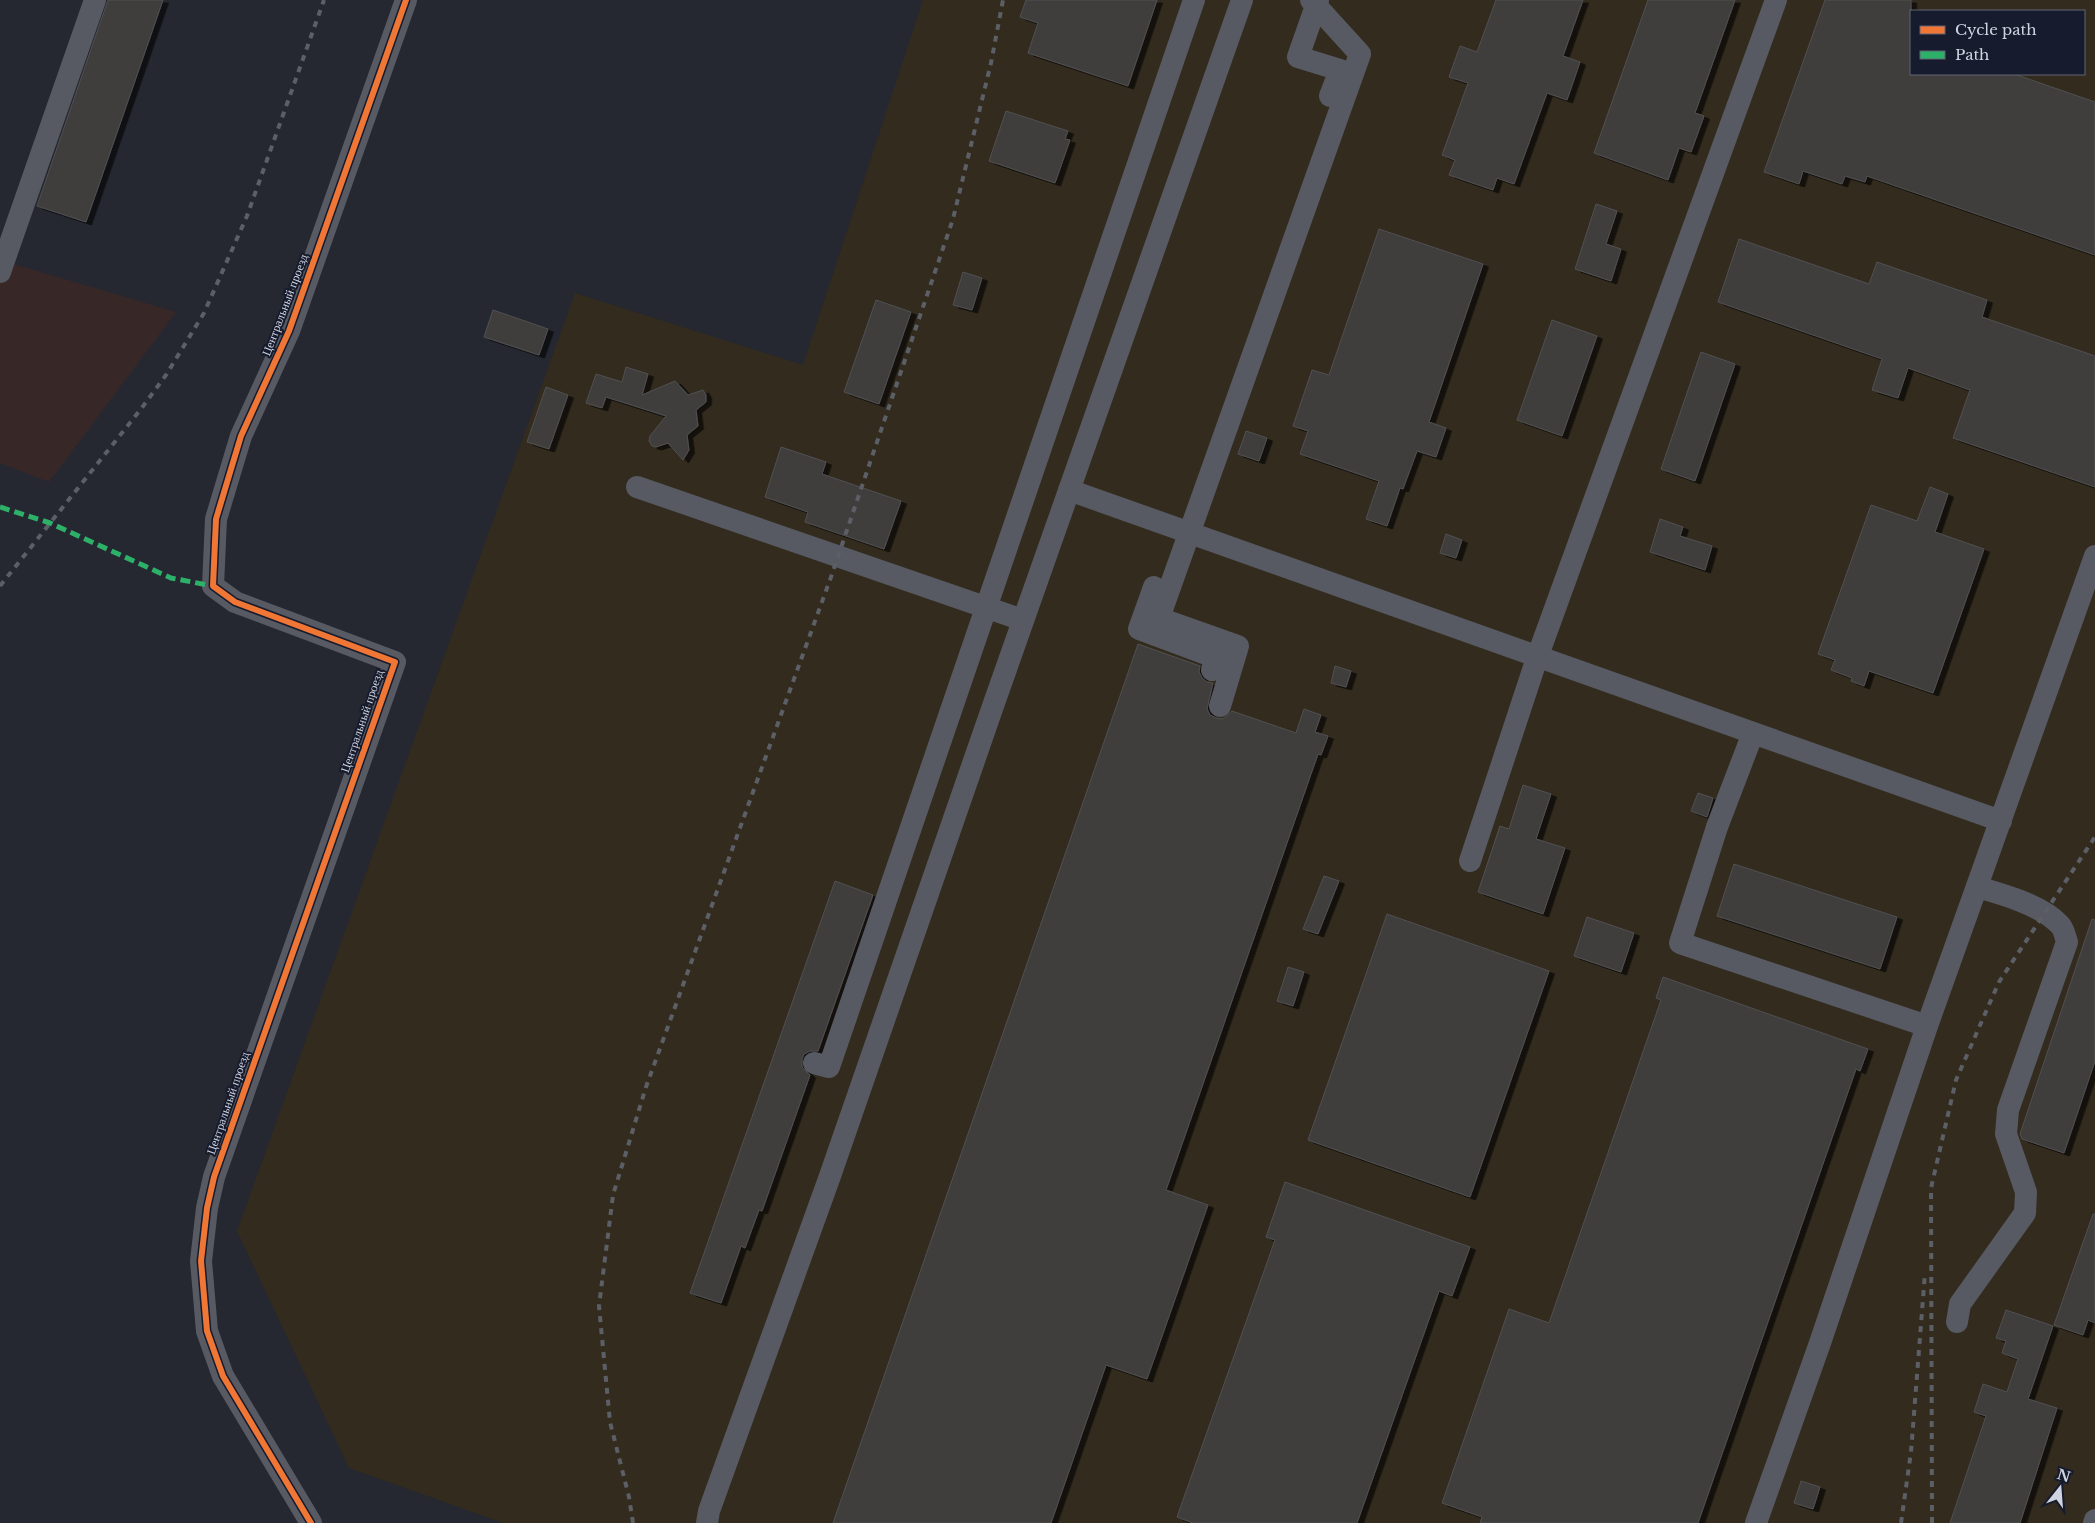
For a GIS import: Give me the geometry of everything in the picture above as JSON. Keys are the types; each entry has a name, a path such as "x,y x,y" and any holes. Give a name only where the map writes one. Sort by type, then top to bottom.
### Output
{"street":[{"path":"0,272 95,0"},
{"name":"Центральный проезд","path":"310,1523 223,1376 207,1331 201,1261 207,1208 214,1177 395,662 235,602 213,586 216,520 241,436 290,330 406,0"},
{"path":"814,1063 829,1067 860,954 1194,0"},
{"path":"707,1523 709,1511 830,1176 1023,620 1242,0"},
{"path":"1220,706 1238,646 1159,618 1360,54 1311,0"},
{"path":"1212,670 1217,658 1139,629 1340,70 1298,57 1318,0"},
{"path":"1470,861 1537,658 1776,0"},
{"path":"637,487 1023,620"},
{"path":"1069,490 1537,658 2001,820"},
{"path":"1756,1523 1820,1343 1927,1026 2095,556"},
{"path":"1753,733 1717,827 1680,943 1927,1026"},
{"path":"1957,1322 1960,1304 2025,1213 2026,1192 2006,1134 2008,1110 2066,942 2061,925 2044,912 1977,887"}],"shaded area":[{"path":"923,0 2095,0 2095,1523 503,1523 349,1468 237,1231 575,293 803,365"},
{"path":"0,260 176,312 49,482 0,463"}],"building":[{"path":"108,0 163,0 86,222 37,206"},
{"path":"1026,0 1157,0 1128,86 1028,53 1038,23 1020,17"},
{"path":"1496,0 1583,0 1563,56 1580,62 1567,100 1547,93 1514,184 1497,178 1493,190 1449,175 1455,160 1442,155 1468,83 1449,77 1460,46 1477,52"},
{"path":"1648,0 1735,0 1695,113 1704,116 1691,152 1679,148 1668,180 1594,153"},
{"path":"1825,0 1911,0 1910,75 2017,75 2095,102 2095,255 1867,176 1865,182 1845,176 1842,184 1803,171 1799,184 1764,172"},
{"path":"1006,111 1068,131 1065,139 1070,140 1055,183 989,161"},
{"path":"1596,204 1617,211 1606,244 1621,249 1611,281 1575,269"},
{"path":"1379,229 1483,264 1429,422 1446,428 1436,457 1417,451 1403,489 1400,488 1387,526 1366,519 1379,481 1300,454 1308,431 1293,426 1312,370 1329,375"},
{"path":"1739,239 1869,284 1877,262 1987,300 1982,317 2095,356 2095,487 1953,438 1970,390 1908,368 1898,398 1872,390 1882,359 1718,302"},
{"path":"963,272 982,278 972,310 953,305"},
{"path":"876,300 911,312 879,404 844,392"},
{"path":"493,310 548,329 539,355 484,337"},
{"path":"1552,320 1597,336 1562,436 1517,420"},
{"path":"1701,352 1735,364 1695,481 1661,469"},
{"path":"626,367 648,374 642,395 675,381 688,395 703,390 706,395 706,402 696,410 698,426 687,435 689,450 683,460 668,443 656,447 652,446 649,441 650,436 666,416 606,397 602,408 586,403 596,374 622,382"},
{"path":"546,387 568,395 549,449 527,442"},
{"path":"1246,431 1267,438 1259,461 1238,454"},
{"path":"781,447 826,462 822,474 901,501 884,549 805,522 808,512 765,497"},
{"path":"1930,487 1948,494 1935,532 1984,549 1933,693 1869,671 1864,686 1851,681 1852,678 1831,670 1835,660 1818,654 1871,505 1917,521"},
{"path":"1660,519 1683,527 1680,536 1712,546 1705,570 1650,552"},
{"path":"1446,534 1462,540 1456,558 1440,553"},
{"path":"1138,644 1200,666 1199,672 1202,678 1207,682 1213,683 1207,709 1210,715 1216,718 1223,719 1232,711 1296,733 1304,709 1321,715 1315,732 1328,736 1321,755 1318,754 1166,1190 1208,1205 1147,1379 1106,1365 1051,1523 833,1523"},
{"path":"1335,666 1351,671 1346,687 1331,683"},
{"path":"1523,785 1551,794 1536,839 1565,848 1543,914 1478,892 1500,826 1509,829"},
{"path":"1698,793 1713,798 1707,817 1691,811"},
{"path":"1734,864 1897,917 1880,969 1717,916"},
{"path":"1324,876 1339,881 1318,934 1303,929"},
{"path":"835,881 873,895 818,1051 810,1051 804,1054 802,1059 802,1067 810,1075 762,1211 759,1210 745,1248 741,1246 721,1303 690,1293"},
{"path":"1387,914 1549,971 1470,1197 1308,1140"},
{"path":"1587,917 1634,933 1621,972 1574,956"},
{"path":"2092,919 2095,920 2095,1061 2064,1153 2022,1139 2020,1134"},
{"path":"1288,967 1304,972 1293,1006 1277,1001"},
{"path":"1663,977 1868,1049 1860,1071 1856,1069 1698,1523 1480,1523 1482,1517 1442,1503 1509,1309 1549,1323 1661,1000 1656,998"},
{"path":"1285,1182 1470,1247 1452,1296 1439,1291 1357,1523 1193,1523 1177,1517 1275,1240 1266,1237"},
{"path":"2093,1214 2095,1214 2095,1323 2088,1320 2083,1335 2054,1325"},
{"path":"2006,1310 2053,1326 2028,1399 2057,1408 2020,1523 1950,1523 1986,1416 1974,1412 1983,1384 2007,1392 2018,1359 2002,1353 2006,1341 1996,1338"},
{"path":"1801,1481 1820,1487 1813,1509 1794,1503"}],"railway":[{"path":"0,586 141,409 166,375 204,313 247,216 324,0"},
{"path":"633,1523 629,1497 610,1422 599,1306 613,1195 646,1087 831,577 953,219 991,63 1003,0"},
{"path":"1932,1523 1931,1188 1956,1080 1999,982 2095,837"},
{"path":"1901,1523 1911,1452 1925,1273"}],"marked path":[{"path":"0,507 50,523 171,578 213,586"}],"cycle path":[{"path":"311,1523 223,1376 207,1331 201,1261 207,1208 214,1177 395,662 235,602 213,586 216,519 241,436 289,331 406,0"}]}
